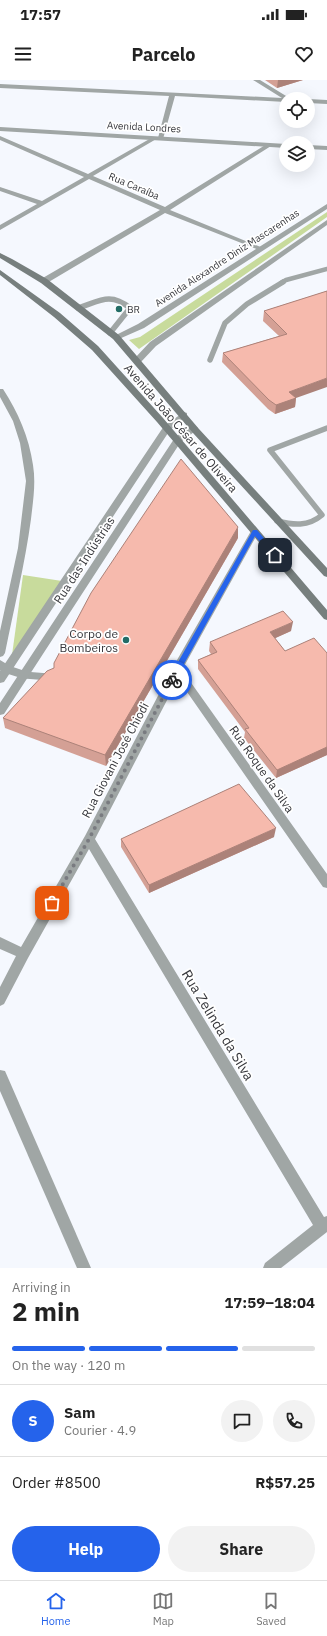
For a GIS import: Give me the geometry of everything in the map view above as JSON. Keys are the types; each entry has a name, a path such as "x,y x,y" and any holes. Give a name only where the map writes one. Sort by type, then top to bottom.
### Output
{"main road":[{"name":"Avenida João César de Oliveira","path":"0,255 44,281 113,335 277,521 327,574"},
{"name":"Avenida João César de Oliveira","path":"0,272 57,315 95,348 167,428 327,616"}],"street":[{"path":"256,80 279,95"},
{"path":"0,86 279,100"},
{"path":"0,228 158,138 172,95"},
{"path":"315,101 327,102"},
{"name":"Avenida Londres","path":"0,129 279,146"},
{"name":"Rua Caraíba","path":"0,138 165,210 261,249"},
{"path":"44,281 165,210 269,145"},
{"path":"315,147 327,148"},
{"path":"0,189 42,203"},
{"name":"Avenida Alexandre Diniz Mascarenhas","path":"113,335 141,326 327,206"},
{"path":"137,361 153,344 327,222"},
{"path":"0,391 9,404 24,437 31,478 24,539 0,653"},
{"name":"Rua das Indústrias","path":"0,679 3,667 167,428 184,416"},
{"name":"Rua das Indústrias","path":"0,711 178,441 184,434 194,428"},
{"name":"Rua Giovani José Chiodi","path":"0,1000 24,954 89,839 177,670 255,531"},
{"path":"3,667 24,675"},
{"name":"Rua Roque da Silva","path":"177,670 327,883"},
{"name":"Rua Zelinda da Silva","path":"89,839 324,1225"},
{"path":"0,943 24,954"},
{"path":"0,1076 84,1268"},
{"path":"270,1268 324,1225"}],"lane":[{"path":"210,360 225,323 247,304 286,280 327,269"},
{"path":"78,308 99,301 116,299 124,303 130,308 113,335"},
{"path":"277,521 292,524 308,524 317,520 322,515 270,450 327,428"},
{"path":"24,675 43,678 52,677"}],"green space":[{"path":"327,212 327,217 139,349 129,340 140,337"},
{"path":"23,575 62,581 12,655"}],"building":[{"path":"327,291 327,378 289,392 296,398 276,405 269,400 223,353 287,334 264,311"},
{"name":"Corpo de Bombeiros","path":"181,459 238,527 105,755 3,718 47,671 54,668 54,663 91,593"},
{"path":"283,611 293,622 270,632 285,651 314,638 327,653 327,747 277,770 245,729 249,728 198,660 217,652 210,642"},
{"path":"239,784 276,828 149,885 121,839"}],"way so far":[{"path":"52,903 89,839 172,680"}],"place":[{"name":"BR","path":"119,309"},
{"name":"Corpo de Bombeiros","path":"126,640"}],"route":[{"path":"172,680 255,531 275,555"}]}
